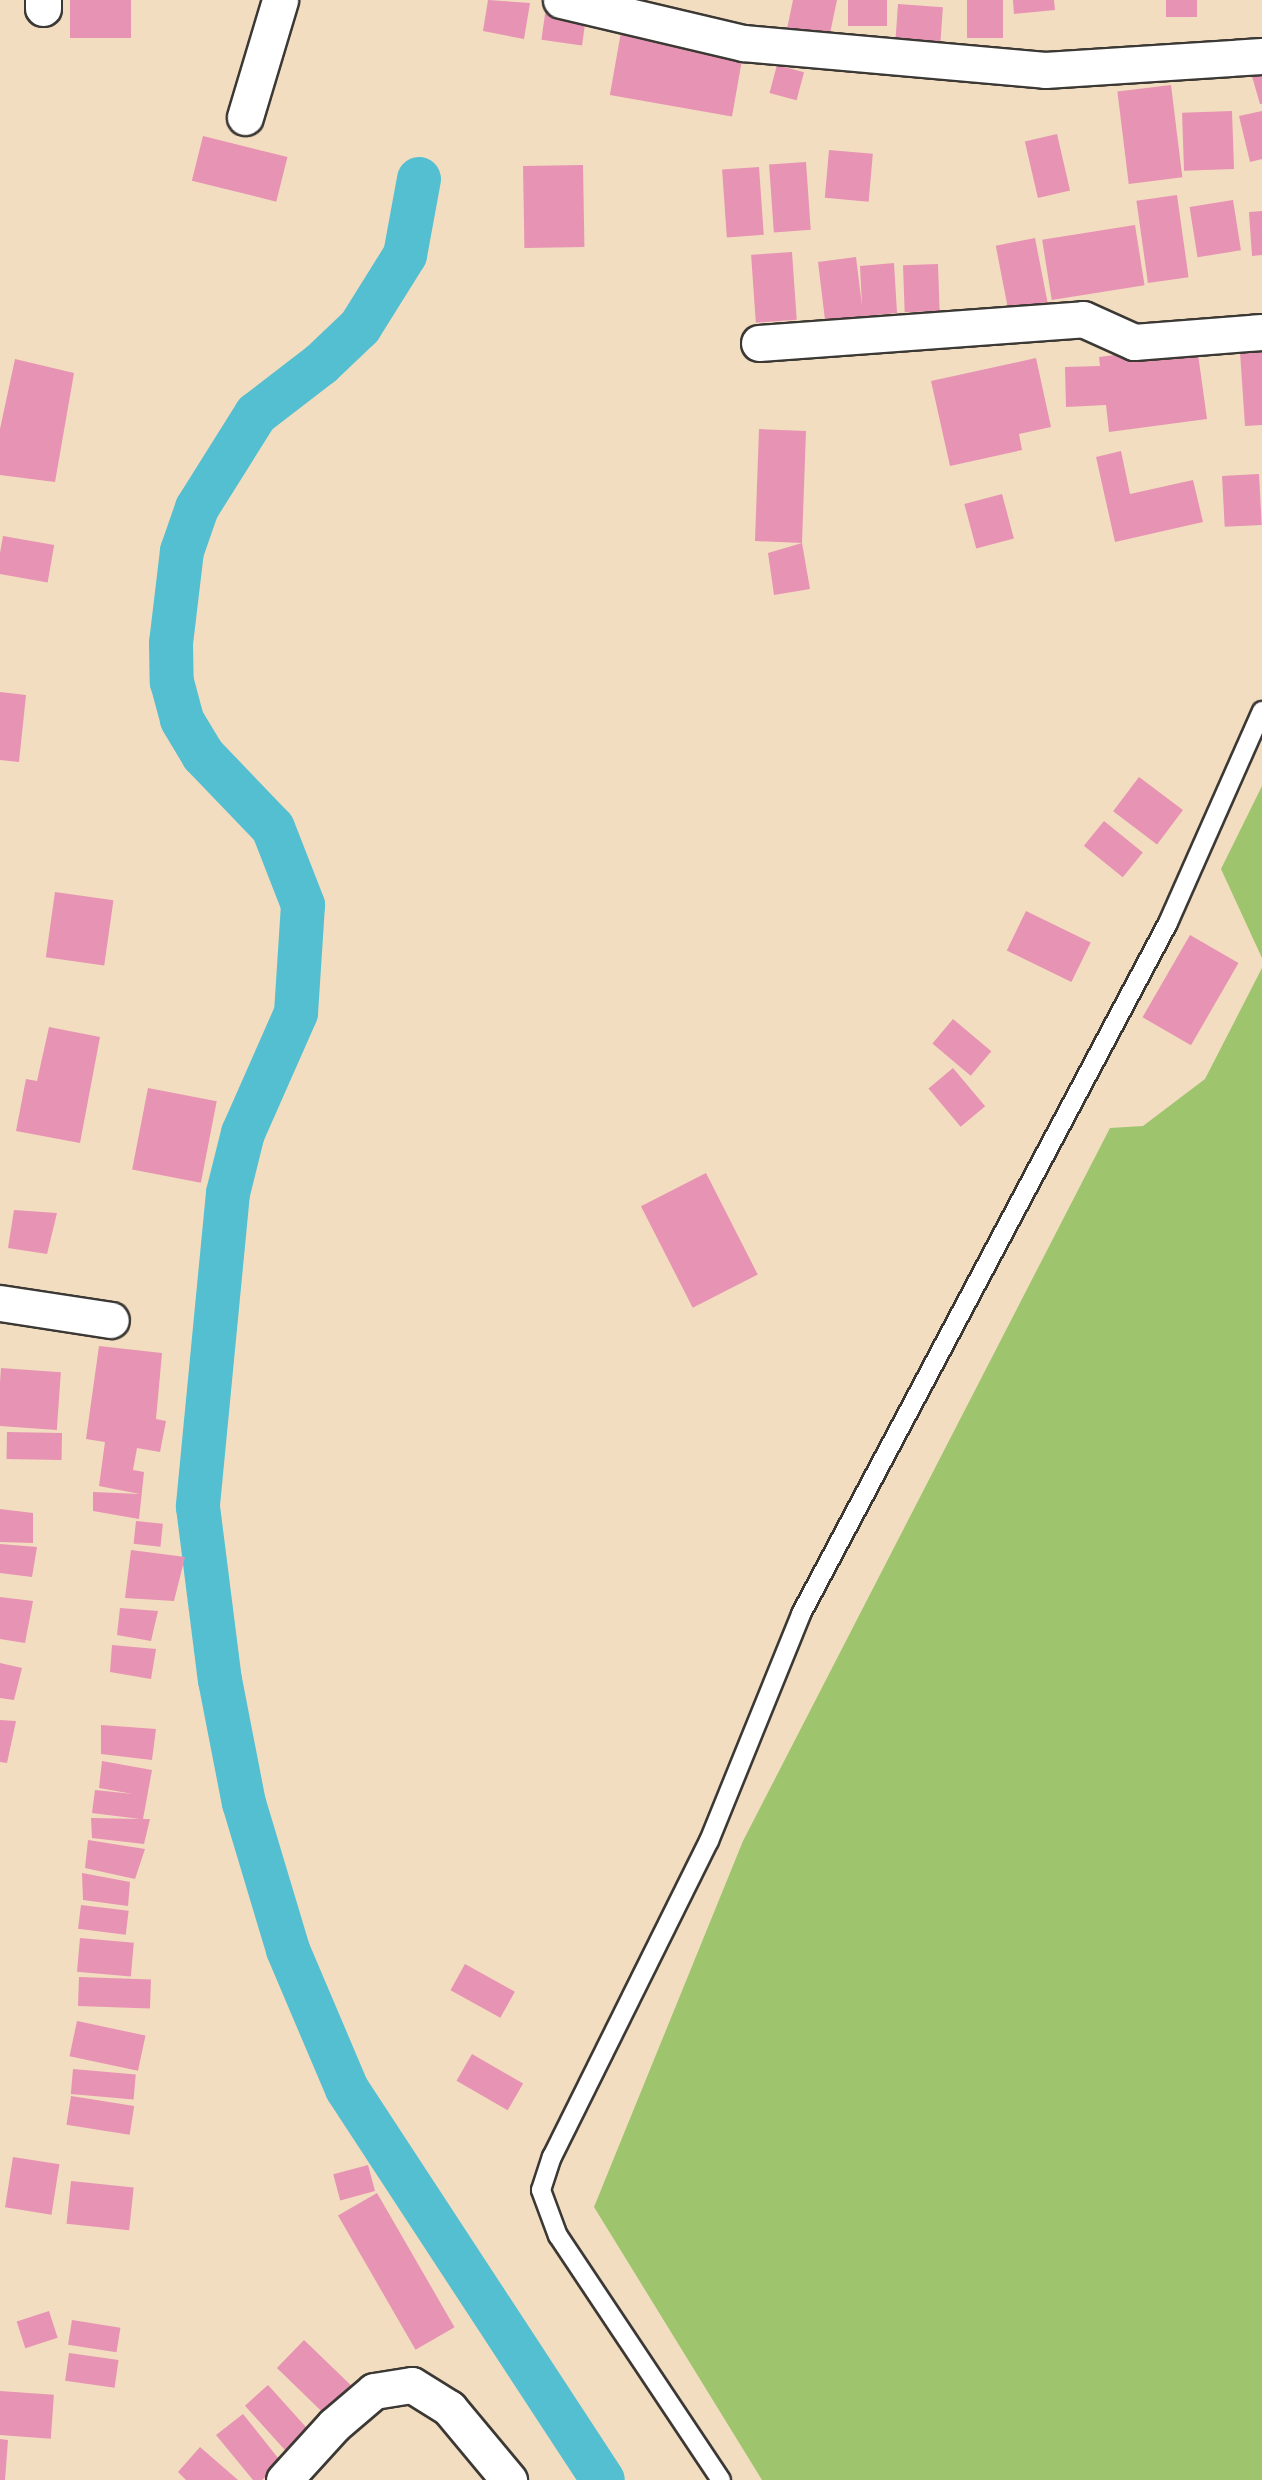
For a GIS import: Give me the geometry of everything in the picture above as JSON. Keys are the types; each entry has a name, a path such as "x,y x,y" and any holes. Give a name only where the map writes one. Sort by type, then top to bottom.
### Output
{"street":[{"path":"245,117 280,0"},
{"path":"561,0 743,43 1045,70 1262,56"},
{"path":"759,342 1083,319 1134,342 1262,332"},
{"path":"0,1303 111,1320"},
{"path":"284,2480 334,2425 374,2391 412,2385 449,2408 509,2480"}],"lane":[{"path":"721,2480 558,2236 541,2190 552,2157 709,1841 801,1614 1168,923 1262,711"}],"green space":[{"path":"1262,786 1262,958 1221,869"},
{"path":"1262,968 1262,2480 762,2480 594,2207 743,1841 1110,1128 1143,1126 1205,1079"}],"building":[{"path":"70,0 131,0 131,38 70,38"},
{"path":"488,0 530,3 524,39 483,31"},
{"path":"793,0 837,0 829,38 787,29"},
{"path":"848,0 887,0 887,26 848,26"},
{"path":"967,0 1003,0 1003,38 967,38"},
{"path":"1013,0 1054,0 1055,10 1014,14"},
{"path":"1166,0 1197,0 1197,17 1166,17"},
{"path":"898,4 943,7 940,50 895,47"},
{"path":"546,7 587,13 582,45 541,40"},
{"path":"621,32 743,54 732,117 610,95"},
{"path":"777,65 804,72 797,100 769,93"},
{"path":"1262,70 1262,104 1260,104 1251,73"},
{"path":"1171,85 1182,177 1129,184 1117,92"},
{"path":"1232,111 1234,169 1184,171 1182,113"},
{"path":"1262,111 1262,159 1250,162 1239,116"},
{"path":"1057,134 1070,191 1038,198 1025,141"},
{"path":"203,136 287,157 276,202 192,181"},
{"path":"829,150 873,154 869,202 825,198"},
{"path":"806,162 811,230 774,232 769,165"},
{"path":"583,165 584,247 524,248 523,166"},
{"path":"759,167 764,235 727,237 722,170"},
{"path":"1177,195 1189,277 1148,283 1136,201"},
{"path":"1233,200 1241,250 1198,257 1190,207"},
{"path":"1262,211 1262,255 1252,256 1249,212"},
{"path":"1135,225 1145,285 1052,300 1042,240"},
{"path":"1035,238 1048,304 1009,311 996,246"},
{"path":"792,252 797,320 756,323 751,255"},
{"path":"856,257 862,306 860,266 894,263 897,313 825,320 818,262"},
{"path":"938,264 940,311 905,312 903,265"},
{"path":"1262,350 1262,425 1245,426 1240,352"},
{"path":"1146,351 1147,361 1198,354 1207,419 1109,432 1106,405 1066,407 1065,367 1100,366 1099,357"},
{"path":"1036,358 1051,427 1019,434 1022,450 950,466 931,381"},
{"path":"15,359 74,373 55,482 0,475 0,429"},
{"path":"759,429 806,431 802,543 755,541"},
{"path":"1121,451 1130,494 1193,480 1203,522 1115,542 1096,457"},
{"path":"1259,474 1262,525 1225,527 1222,476"},
{"path":"1002,494 1014,538 976,549 964,504"},
{"path":"3,536 54,545 48,582 0,574"},
{"path":"802,543 810,589 774,595 768,553"},
{"path":"0,692 26,695 19,762 0,760"},
{"path":"1139,777 1183,810 1157,844 1113,811"},
{"path":"1104,821 1143,852 1123,877 1084,846"},
{"path":"55,892 113,900 104,966 46,957"},
{"path":"1026,911 1091,943 1071,982 1007,951"},
{"path":"1190,935 1238,963 1191,1045 1142,1017"},
{"path":"953,1019 991,1051 971,1076 932,1044"},
{"path":"49,1027 100,1037 80,1143 16,1131 26,1079 37,1081"},
{"path":"953,1068 985,1106 961,1127 928,1089"},
{"path":"148,1088 217,1101 201,1183 132,1169"},
{"path":"706,1173 758,1275 693,1308 641,1206"},
{"path":"14,1210 57,1213 47,1254 8,1248"},
{"path":"99,1346 162,1353 156,1419 166,1421 160,1452 137,1448 133,1470 144,1472 139,1519 93,1511 93,1492 140,1494 99,1486 105,1442 86,1439"},
{"path":"1,1368 61,1372 57,1430 0,1426"},
{"path":"7,1432 62,1433 62,1460 7,1459"},
{"path":"0,1509 33,1513 33,1543 0,1542"},
{"path":"136,1521 163,1524 160,1547 134,1544"},
{"path":"0,1544 37,1547 32,1577 0,1573"},
{"path":"131,1550 185,1557 174,1601 125,1598"},
{"path":"0,1597 33,1601 25,1643 0,1639"},
{"path":"120,1608 158,1611 151,1641 117,1635"},
{"path":"112,1645 156,1649 151,1679 110,1672"},
{"path":"0,1663 22,1668 14,1700 0,1698"},
{"path":"0,1720 16,1721 7,1763 0,1762"},
{"path":"101,1725 156,1729 152,1760 101,1754"},
{"path":"102,1761 152,1770 143,1819 150,1819 144,1844 92,1838 91,1818 140,1819 92,1813 95,1790 133,1794 99,1788"},
{"path":"88,1840 145,1849 135,1879 85,1868"},
{"path":"82,1873 130,1882 128,1906 83,1900"},
{"path":"81,1905 129,1911 126,1935 78,1929"},
{"path":"80,1938 134,1943 131,1977 77,1972"},
{"path":"465,1964 515,1992 500,2018 450,1990"},
{"path":"79,1977 151,1980 150,2008 78,2006"},
{"path":"77,2021 145,2036 138,2071 70,2056"},
{"path":"472,2054 523,2084 508,2110 457,2081"},
{"path":"73,2069 136,2074 134,2099 71,2094"},
{"path":"71,2096 134,2106 130,2135 66,2125"},
{"path":"13,2157 59,2164 51,2215 5,2207"},
{"path":"368,2165 375,2191 340,2200 333,2174"},
{"path":"71,2181 134,2188 129,2230 67,2224"},
{"path":"377,2193 454,2327 416,2350 338,2216"},
{"path":"49,2311 58,2338 25,2348 17,2322"},
{"path":"72,2320 120,2328 116,2352 68,2345"},
{"path":"304,2340 355,2389 328,2417 277,2368"},
{"path":"69,2353 119,2360 115,2388 65,2381"},
{"path":"268,2385 309,2430 286,2451 245,2406"},
{"path":"0,2391 54,2395 51,2439 0,2435"},
{"path":"243,2414 282,2463 262,2480 253,2480 216,2435"},
{"path":"0,2439 8,2440 5,2480 0,2480"},
{"path":"200,2447 238,2480 186,2480 178,2472"}],"waterway":[{"path":"419,179 405,255 360,327 321,364 256,414 197,508 182,551 171,643 172,682 182,720 203,755 273,828 303,905 296,1013 243,1133 228,1193 198,1507 220,1680 244,1803 288,1950 347,2089 603,2480"}]}
